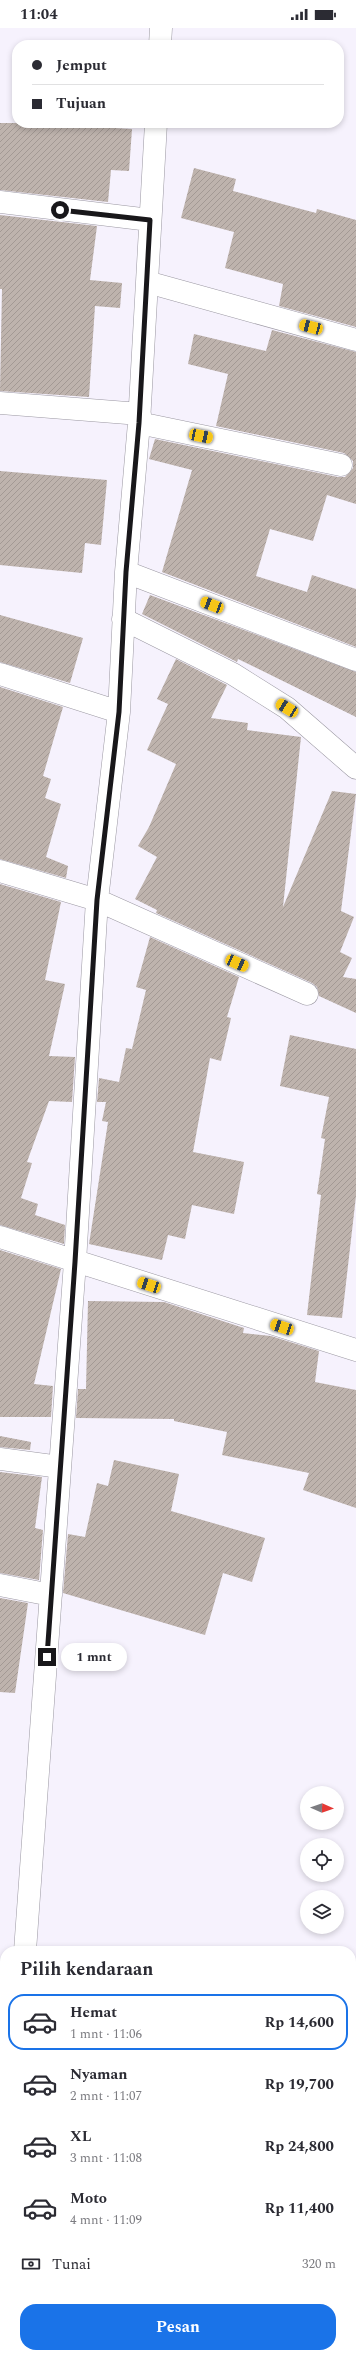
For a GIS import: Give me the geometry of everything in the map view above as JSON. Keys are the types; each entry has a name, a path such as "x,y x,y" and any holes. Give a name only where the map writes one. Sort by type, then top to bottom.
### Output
{"street":[{"path":"160,40 161,28"},
{"path":"25,1946 75,1262 97,900 119,712 123,619 139,418 156,128"},
{"path":"0,202 150,220"},
{"path":"147,282 356,340"},
{"path":"0,403 139,418 341,465"},
{"path":"126,572 356,660"},
{"path":"123,619 233,674 287,708 356,768"},
{"path":"0,674 119,712"},
{"path":"0,871 97,900 307,994"},
{"path":"0,1238 356,1350"},
{"path":"0,1459 60,1467"},
{"path":"0,1585 51,1595"}],"building":[{"path":"0,123 12,123 12,128 132,129 129,171 111,170 108,202 0,190"},
{"path":"194,168 236,179 233,191 316,213 317,209 356,220 356,327 279,306 283,284 225,268 234,232 181,218"},
{"path":"0,215 97,226 90,280 122,283 120,308 95,306 89,397 0,391 2,289 0,289"},
{"path":"272,330 356,352 356,504 327,495 313,541 270,529 256,576 307,592 312,575 356,589 356,647 162,572 192,470 149,459 155,439 338,477 345,477 353,468 353,461 344,453 216,426 228,374 188,364 194,334 266,351"},
{"path":"0,471 107,480 101,545 85,543 82,573 0,565"},
{"path":"150,595 356,672 356,717 238,659 237,662 142,614"},
{"path":"0,615 83,638 70,683 0,662"},
{"path":"176,659 227,685 211,718 248,723 247,730 301,737 283,907 332,791 356,794 341,911 354,917 340,952 352,958 343,977 356,979 356,1013 319,996 317,987 312,983 156,913 157,910 135,899 157,857 138,846 149,827 176,764 147,750 168,704 157,699"},
{"path":"0,687 63,707 43,776 51,779 45,798 61,804 46,857 68,866 66,878 0,859"},
{"path":"0,884 61,902 45,980 65,984 49,1056 75,1057 72,1102 49,1101 27,1162 32,1163 21,1198 38,1204 35,1215 65,1225 64,1244 0,1225"},
{"path":"150,937 239,977 227,1017 231,1018 221,1061 210,1058 193,1152 244,1162 234,1214 192,1205 185,1239 168,1235 162,1260 89,1244 108,1122 102,1121 106,1102 97,1102 99,1078 119,1082 126,1048 132,1049 146,990 136,987"},
{"path":"290,1035 356,1049 356,1196 342,1318 307,1315 321,1195 317,1194 325,1139 321,1138 329,1097 280,1086"},
{"path":"0,1250 61,1269 34,1384 53,1386 51,1417 0,1417"},
{"path":"88,1301 164,1302 244,1328 243,1333 271,1336 319,1351 315,1382 356,1390 356,1508 303,1490 309,1473 222,1455 227,1432 174,1421 174,1419 76,1418 78,1389 86,1389"},
{"path":"0,1436 31,1442 30,1450 0,1447"},
{"path":"114,1460 179,1474 171,1511 265,1538 252,1582 223,1573 205,1635 63,1593 68,1534 85,1537 97,1483 108,1486"},
{"path":"0,1472 42,1477 35,1528 43,1530 39,1580 0,1573"},
{"path":"0,1598 28,1603 15,1693 0,1692"}],"route":[{"path":"47,1657 75,1262 97,900 119,712 126,572 139,423 150,220 60,210"}]}
